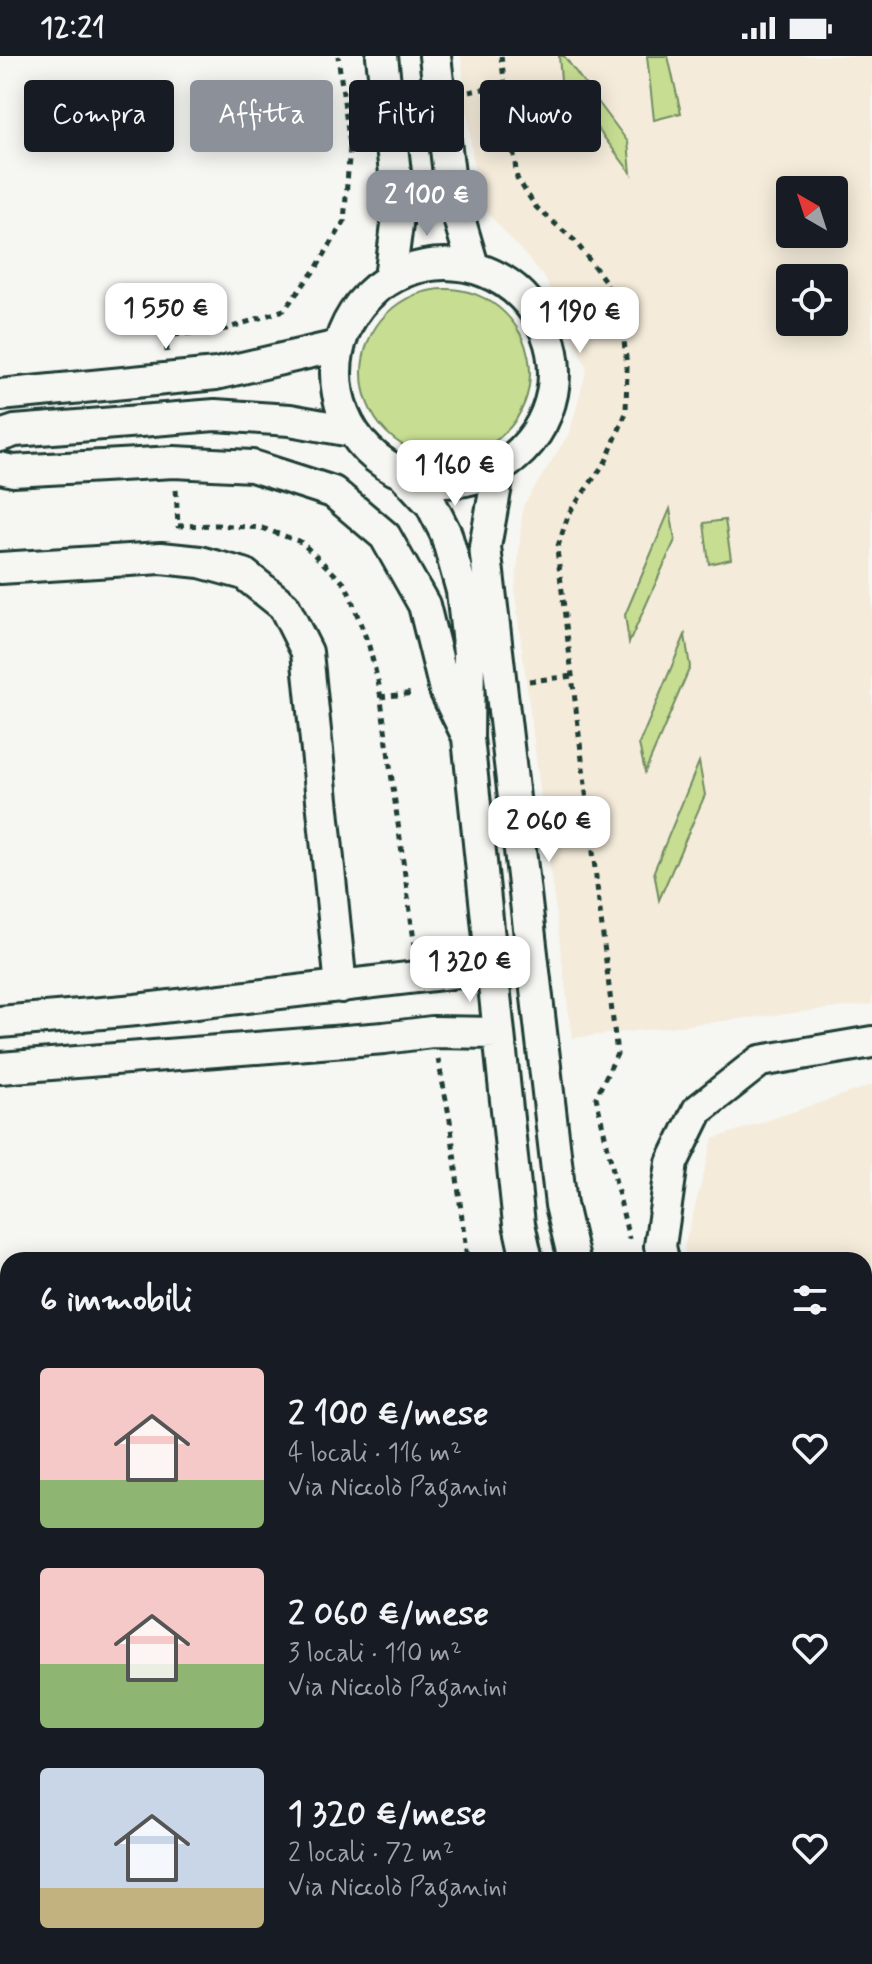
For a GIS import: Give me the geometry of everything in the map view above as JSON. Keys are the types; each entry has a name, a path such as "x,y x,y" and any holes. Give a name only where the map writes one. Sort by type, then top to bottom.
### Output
{"street":[{"path":"382,56 399,209 390,278"},
{"path":"435,56 451,191 473,266"},
{"path":"405,476 436,483 469,480 499,469 528,445 547,414 555,377 551,340 534,307 507,282 473,266 445,263 416,267 390,278 367,296 349,319 338,346 335,376 340,404 351,431 375,458 405,476 431,504 441,524 462,591 469,653 468,738 519,1224 525,1252"},
{"path":"0,395 216,374 338,346"},
{"path":"0,436 15,431 215,415 290,420 351,431"},
{"path":"0,468 13,471 174,462 252,466 333,492 385,536 424,605 445,690 468,738"},
{"path":"499,469 485,547 561,1205 572,1252"},
{"path":"0,568 161,558 200,562 244,574 284,606 307,652 341,987"},
{"path":"0,1022 136,1010 493,968"},
{"path":"0,1068 432,1032 499,1033"},
{"path":"661,1252 672,1163 698,1110 760,1061 872,1042"}],"path":[{"path":"168,378 166,336 226,329 284,310 317,267 344,222 350,146 338,56"},
{"path":"501,56 517,178 536,207 575,241 605,281 622,324 627,366 626,413 606,461 569,513 557,549 617,1054 596,1097 631,1245"},
{"path":"174,462 178,526 262,528 301,542 346,585 369,646 379,685 421,978"},
{"path":"432,1032 450,1120 466,1252"}],"shaded area":[{"path":"461,56 872,56 872,1004 572,1038 515,594 523,506 570,432 587,368 544,276 478,202"},
{"path":"872,1085 872,1252 685,1252 713,1139"}],"green space":[{"path":"559,56 564,56 582,80 561,80"},
{"path":"647,56 668,56 681,113 654,120"},
{"path":"601,106 628,142 631,173 601,133"},
{"path":"446,289 478,295 506,313 524,341 530,373 524,405 506,433 478,451 446,457 414,451 386,433 368,405 362,373 368,341 386,313 414,295"},
{"path":"670,509 675,540 629,643 625,615"},
{"path":"725,520 731,559 709,564 704,523"},
{"path":"685,635 690,667 645,772 639,744"},
{"path":"699,762 705,795 659,900 654,871"}]}
